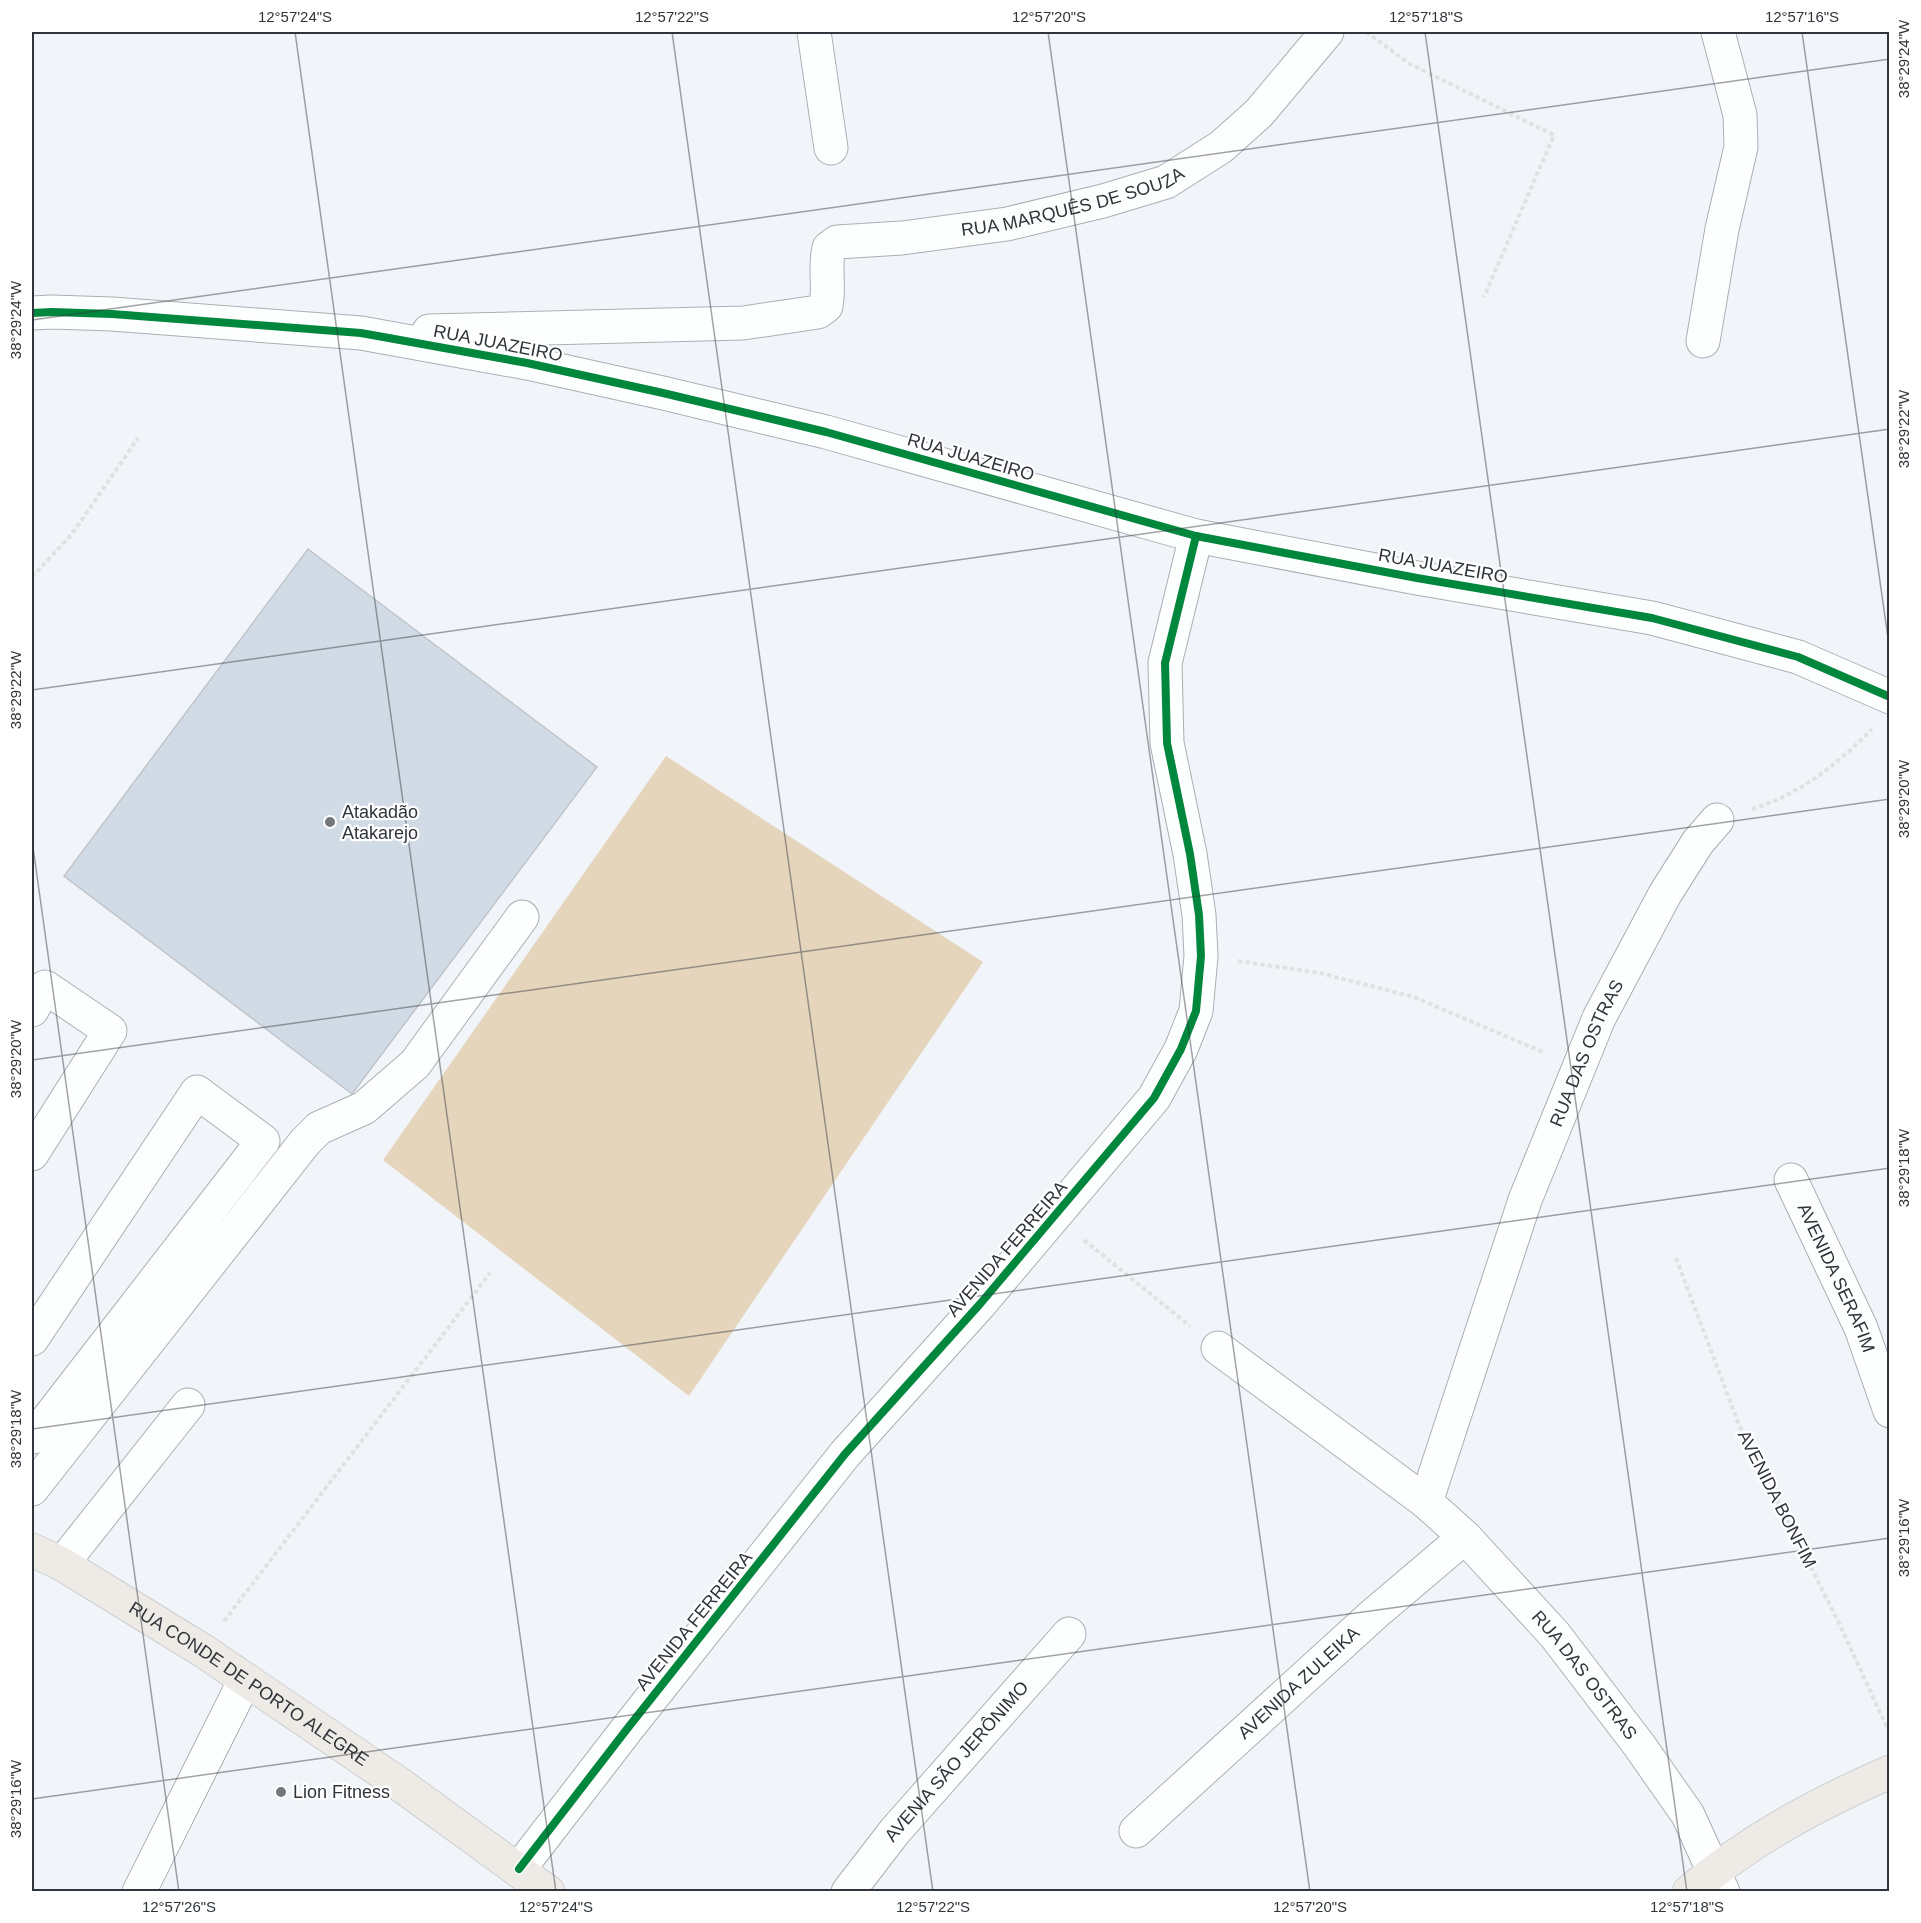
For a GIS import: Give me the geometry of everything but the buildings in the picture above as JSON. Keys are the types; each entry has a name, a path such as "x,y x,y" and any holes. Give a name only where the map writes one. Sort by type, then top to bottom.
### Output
{"main road":[{"name":"RUA CONDE DE PORTO ALEGRE","path":"32,1550 62,1564 202,1650 398,1783 548,1892"},
{"path":"1689,1892 1718,1881 1776,1828 1837,1795 1890,1772"}],"street":[{"path":"814,32 831,148"},
{"name":"RUA MARQUÊS DE SOUZA","path":"818,312 826,306 828,296 826,257 829,248 837,242 902,238 1007,224 1102,201 1166,182 1221,147 1259,113 1327,32"},
{"path":"1703,341 1722,229 1742,147 1740,115 1718,32"},
{"name":"RUA JUAZEIRO","path":"32,313 112,314 361,333 743,324 818,312"},
{"name":"RUA JUAZEIRO","path":"361,333 527,363 816,429 1196,536 1417,578 1652,618 1798,657 1890,698"},
{"name":"AVENIDA FERREIRA","path":"519,1869 845,1454 980,1304 1154,1098 1181,1049 1196,1011 1201,956 1199,915 1190,854 1167,743 1166,663 1196,536"},
{"name":"RUA DAS OSTRAS","path":"1426,1502 1524,1200 1599,1018 1665,894 1698,842 1717,820"},
{"path":"32,1489 305,1142 319,1128 364,1108 415,1064 522,917"},
{"path":"32,1010 45,987 110,1030 32,1154"},
{"path":"32,1339 197,1092 262,1141 33,1437"},
{"name":"AVENIDA SERAFIM","path":"1791,1180 1861,1328 1890,1411"},
{"name":"RUA DAS OSTRAS","path":"1218,1348 1426,1502 1465,1537 1555,1635 1639,1745 1688,1815 1718,1881"},
{"path":"62,1564 188,1405"},
{"name":"AVENIDA ZULEIKA","path":"1136,1831 1373,1616 1465,1537"},
{"name":"AVENIA SÃO JERÔNIMO","path":"848,1892 895,1831 1069,1634"},
{"path":"139,1892 245,1680"}],"path":[{"path":"1366,32 1410,64 1554,135 1484,297"},
{"path":"32,577 72,534 138,438"},
{"path":"1717,820 1763,806 1816,779 1850,752 1874,728"},
{"path":"1201,956 1320,973 1414,997 1578,1068"},
{"path":"1056,1216 1218,1348"},
{"path":"202,1650 490,1273"}],"shaded area":[{"path":"666,756 983,962 689,1396 383,1160"}],"cycle path":[{"path":"32,313 112,314 361,333 527,363 826,432 1196,536 1417,578 1652,618 1798,657 1890,697"},
{"path":"519,1869 845,1454 980,1304 1154,1098 1181,1049 1196,1011 1201,956 1199,915 1190,854 1167,743 1165,663 1196,536"}],"place":[{"name":"Atakadão Atakarejo","path":"330,822"},
{"name":"Lion Fitness","path":"281,1792"}]}
